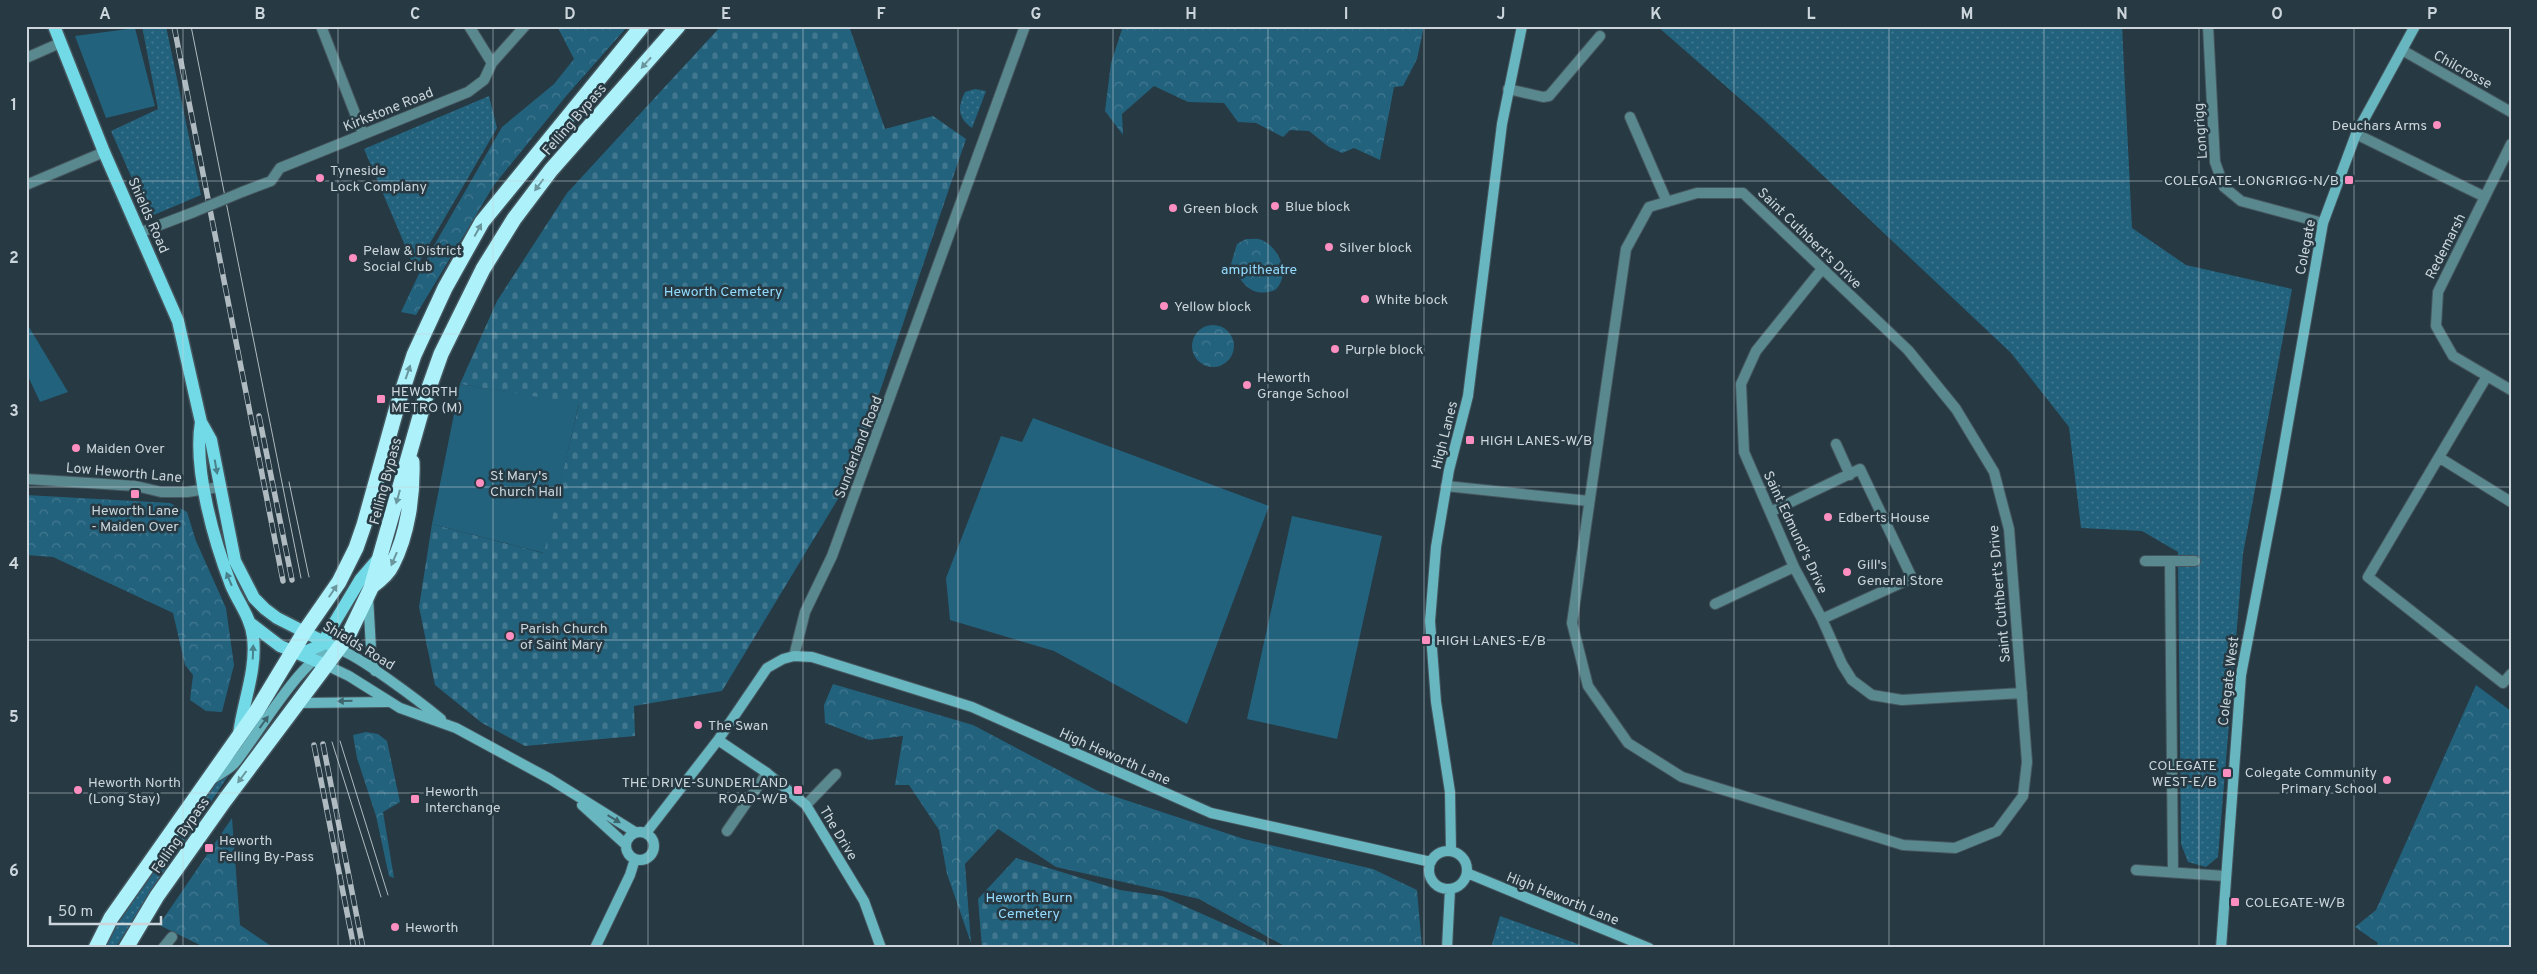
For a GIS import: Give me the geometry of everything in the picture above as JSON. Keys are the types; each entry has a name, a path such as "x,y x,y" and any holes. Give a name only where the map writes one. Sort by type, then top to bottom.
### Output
{"highway":[{"name":"Felling Bypass","path":"96,948 111,918 256,712 305,631 339,582 356,548 396,406 414,355 445,288 482,222 642,26"},
{"name":"Felling Bypass","path":"126,948 158,896 225,800 300,703 320,663 338,649 348,636 370,592 412,443 441,354 482,269 514,219 551,170 678,26"},
{"path":"370,592 389,570 399,548 412,489 412,443"}],"main road":[{"name":"Shields Road","path":"54,26 104,152 178,321 201,422"},
{"path":"201,422 211,440 220,487"},
{"path":"201,422 197,443 205,489 222,562 237,599 250,623 253,659 239,734"},
{"name":"Shields Road","path":"220,487 235,561 254,598 277,618 324,640 338,649"},
{"path":"293,651 312,650 324,640 360,580 381,557"},
{"name":"Shields Road","path":"250,623 269,639 320,663"}],"street":[{"path":"322,26 363,134"},
{"path":"469,26 492,64"},
{"name":"Kirkstone Road","path":"139,234 271,181 280,168 468,92 484,80 492,64 525,26"},
{"name":"Sunderland Road","path":"794,656 805,612 836,547 1026,26"},
{"name":"High Lanes","path":"1451,851 1450,792 1436,702 1430,621 1436,547 1446,486 1468,396 1493,184 1508,89 1522,26"},
{"name":"Longrigg","path":"2208,26 2215,162 2224,186 2241,201 2323,223"},
{"name":"Colegate","path":"2276,492 2323,223 2356,134 2415,26"},
{"path":"1508,89 1543,97 1549,96 1600,36"},
{"path":"26,58 60,43"},
{"name":"Chilcrosse","path":"2402,50 2511,112"},
{"path":"1630,117 1667,202"},
{"path":"2356,134 2485,197"},
{"name":"Redemarsh","path":"2511,144 2438,292 2436,326 2453,356 2511,390"},
{"path":"26,185 104,152"},
{"name":"Saint Cuthbert's Drive","path":"1697,193 1743,193 1822,269 1908,350 1956,409 1994,472 2009,529 2027,762 2023,796 1997,831 1955,848 1903,845 1682,777 1628,743 1588,686 1572,623 1626,248 1649,207 1697,193"},
{"name":"Saint Edmund's Drive","path":"1822,269 1756,351 1741,384 1744,452 1794,567 1822,619 1847,672 1852,680 1872,695 1902,700 2022,693"},
{"path":"2487,376 2368,577 2503,683 2511,674"},
{"path":"1836,444 1850,475"},
{"path":"2440,458 2511,502"},
{"path":"1770,512 1860,470 1912,578 1822,619"},
{"name":"Low Heworth Lane","path":"26,478 136,486 161,492 220,487"},
{"path":"1446,486 1589,501"},
{"name":"Colegate West","path":"2221,948 2241,675 2253,602 2276,492"},
{"path":"2145,561 2195,561"},
{"path":"2170,561 2172,871"},
{"path":"1715,604 1794,567"},
{"path":"370,592 371,649 375,671"},
{"name":"Shields Road","path":"338,649 375,671 445,723 563,788 635,832"},
{"path":"646,833 718,740 767,668 783,659 794,656"},
{"name":"High Heworth Lane","path":"794,656 812,657 972,707 1211,813 1431,862"},
{"path":"207,782 233,766 285,693 320,663"},
{"name":"Shields Road","path":"320,663 349,676 389,702 418,715 445,723"},
{"path":"300,703 389,702"},
{"name":"The Drive","path":"718,740 767,773 806,805 864,901 881,948"},
{"path":"726,831 767,773"},
{"path":"806,805 836,774"},
{"name":"Shields Road","path":"563,788 625,844"},
{"path":"635,832 646,833 654,842 653,852 646,859 635,859 629,856 625,844 628,838 635,832"},
{"path":"1451,851 1463,858 1467,873 1462,883 1450,889 1438,887 1433,882 1429,871 1431,862 1442,852 1451,851"},
{"path":"595,948 630,875 635,859"},
{"path":"2136,870 2225,876"},
{"name":"High Heworth Lane","path":"1467,873 1649,948"},
{"path":"1447,948 1450,889"},
{"path":"163,948 172,937"}],"green space":[{"path":"142,26 166,26 201,195 149,217 111,131 158,109"},
{"path":"557,26 628,26 567,95 494,185 416,315 401,312 424,263 502,127 554,84 574,59"},
{"name":"Heworth Cemetery","path":"721,26 849,26 885,129 933,116 966,139 850,479 722,691 634,706 635,736 525,746 482,723 435,685 419,607 432,524 543,553 579,405 460,384 497,301 567,193"},
{"path":"1123,26 1424,26 1417,59 1403,86 1394,87 1380,160 1354,148 1342,153 1329,147 1309,131 1290,130 1283,137 1256,123 1238,122 1224,103 1188,102 1154,86 1122,114 1123,135 1105,111 1111,63"},
{"path":"1657,26 2122,26 2132,228 2186,265 2292,289 2243,554 2218,857 2206,867 2188,862 2181,844 2178,552 2142,531 2081,528 2069,427 2011,353 1762,118"},
{"path":"135,28 155,106 106,118 75,36"},
{"path":"975,89 986,91 972,128 964,120 960,108 965,92"},
{"path":"489,96 497,128 415,269 364,149"},
{"name":"ampitheatre","path":"1246,239 1262,240 1274,249 1278,256 1283,270 1280,284 1275,290 1267,292 1253,291 1243,283 1231,264 1237,244"},
{"path":"26,322 68,392 40,402 26,372"},
{"path":"1217,325 1225,328 1231,334 1234,346 1231,358 1225,364 1209,367 1201,364 1195,358 1192,342 1195,334 1201,328"},
{"path":"460,384 579,404 544,553 432,524"},
{"path":"1033,418 1269,506 1187,724 1054,651 950,620 946,578 1001,436 1022,442"},
{"path":"26,495 170,503 187,512 196,541 226,608 234,665 222,712 206,711 190,700 193,675 185,665 173,613 53,557 26,555"},
{"path":"1292,516 1382,536 1337,739 1247,719"},
{"path":"833,684 973,725 1098,791 1244,839 1373,869 1417,890 1422,948 1288,948 1199,899 1056,867 998,829 965,864 971,943 947,874 939,830 909,785 895,785 903,736 869,740 825,723 824,705"},
{"path":"2476,685 2511,711 2511,948 2375,948 2378,943 2355,927 2376,910"},
{"path":"366,732 378,734 387,741 400,802 383,812 394,878 389,876 376,816 357,758 353,735"},
{"path":"227,767 232,770 115,948 105,948 111,934 143,886"},
{"path":"232,818 240,925 274,948 206,948 159,925"},
{"name":"Heworth Burn Cemetery","path":"1016,858 1120,890 1162,896 1265,942 1268,948 982,948 978,899"},
{"path":"1500,916 1589,948 1491,948"}],"tram line":[{"path":"191,26 301,578"},
{"path":"289,482 309,577"},
{"path":"340,741 388,895"},
{"path":"332,742 381,897"}],"railway":[{"path":"174,26 283,581"},
{"path":"259,416 292,580"},
{"path":"323,744 363,948"},
{"path":"314,745 354,948"}],"place":[{"name":"Deuchars Arms","path":"2437,125"},
{"name":"Tyneside Lock Complany","path":"320,178"},
{"name":"COLEGATE-LONGRIGG-N/B","path":"2349,180"},
{"name":"Blue block","path":"1275,206"},
{"name":"Green block","path":"1173,208"},
{"name":"Silver block","path":"1329,247"},
{"name":"Pelaw & District Social Club","path":"353,258"},
{"name":"White block","path":"1365,299"},
{"name":"Yellow block","path":"1164,306"},
{"name":"Purple block","path":"1335,349"},
{"name":"Heworth Grange School","path":"1247,385"},
{"name":"HEWORTH METRO (M)","path":"381,399"},
{"name":"HIGH LANES-W/B","path":"1470,440"},
{"name":"Maiden Over","path":"76,448"},
{"name":"St Mary's Church Hall","path":"480,483"},
{"name":"Heworth Lane - Maiden Over","path":"135,494"},
{"name":"Edberts House","path":"1828,517"},
{"name":"Gill's General Store","path":"1847,572"},
{"name":"Parish Church of Saint Mary","path":"510,636"},
{"name":"HIGH LANES-E/B","path":"1426,640"},
{"name":"The Swan","path":"698,725"},
{"name":"COLEGATE WEST-E/B","path":"2227,773"},
{"name":"Colegate Community Primary School","path":"2387,780"},
{"name":"Heworth North (Long Stay)","path":"78,790"},
{"name":"THE DRIVE-SUNDERLAND ROAD-W/B","path":"798,790"},
{"name":"Heworth Interchange","path":"415,799"},
{"name":"Heworth Felling By-Pass","path":"209,848"},
{"name":"COLEGATE-W/B","path":"2235,902"},
{"name":"Heworth","path":"395,927"}]}
